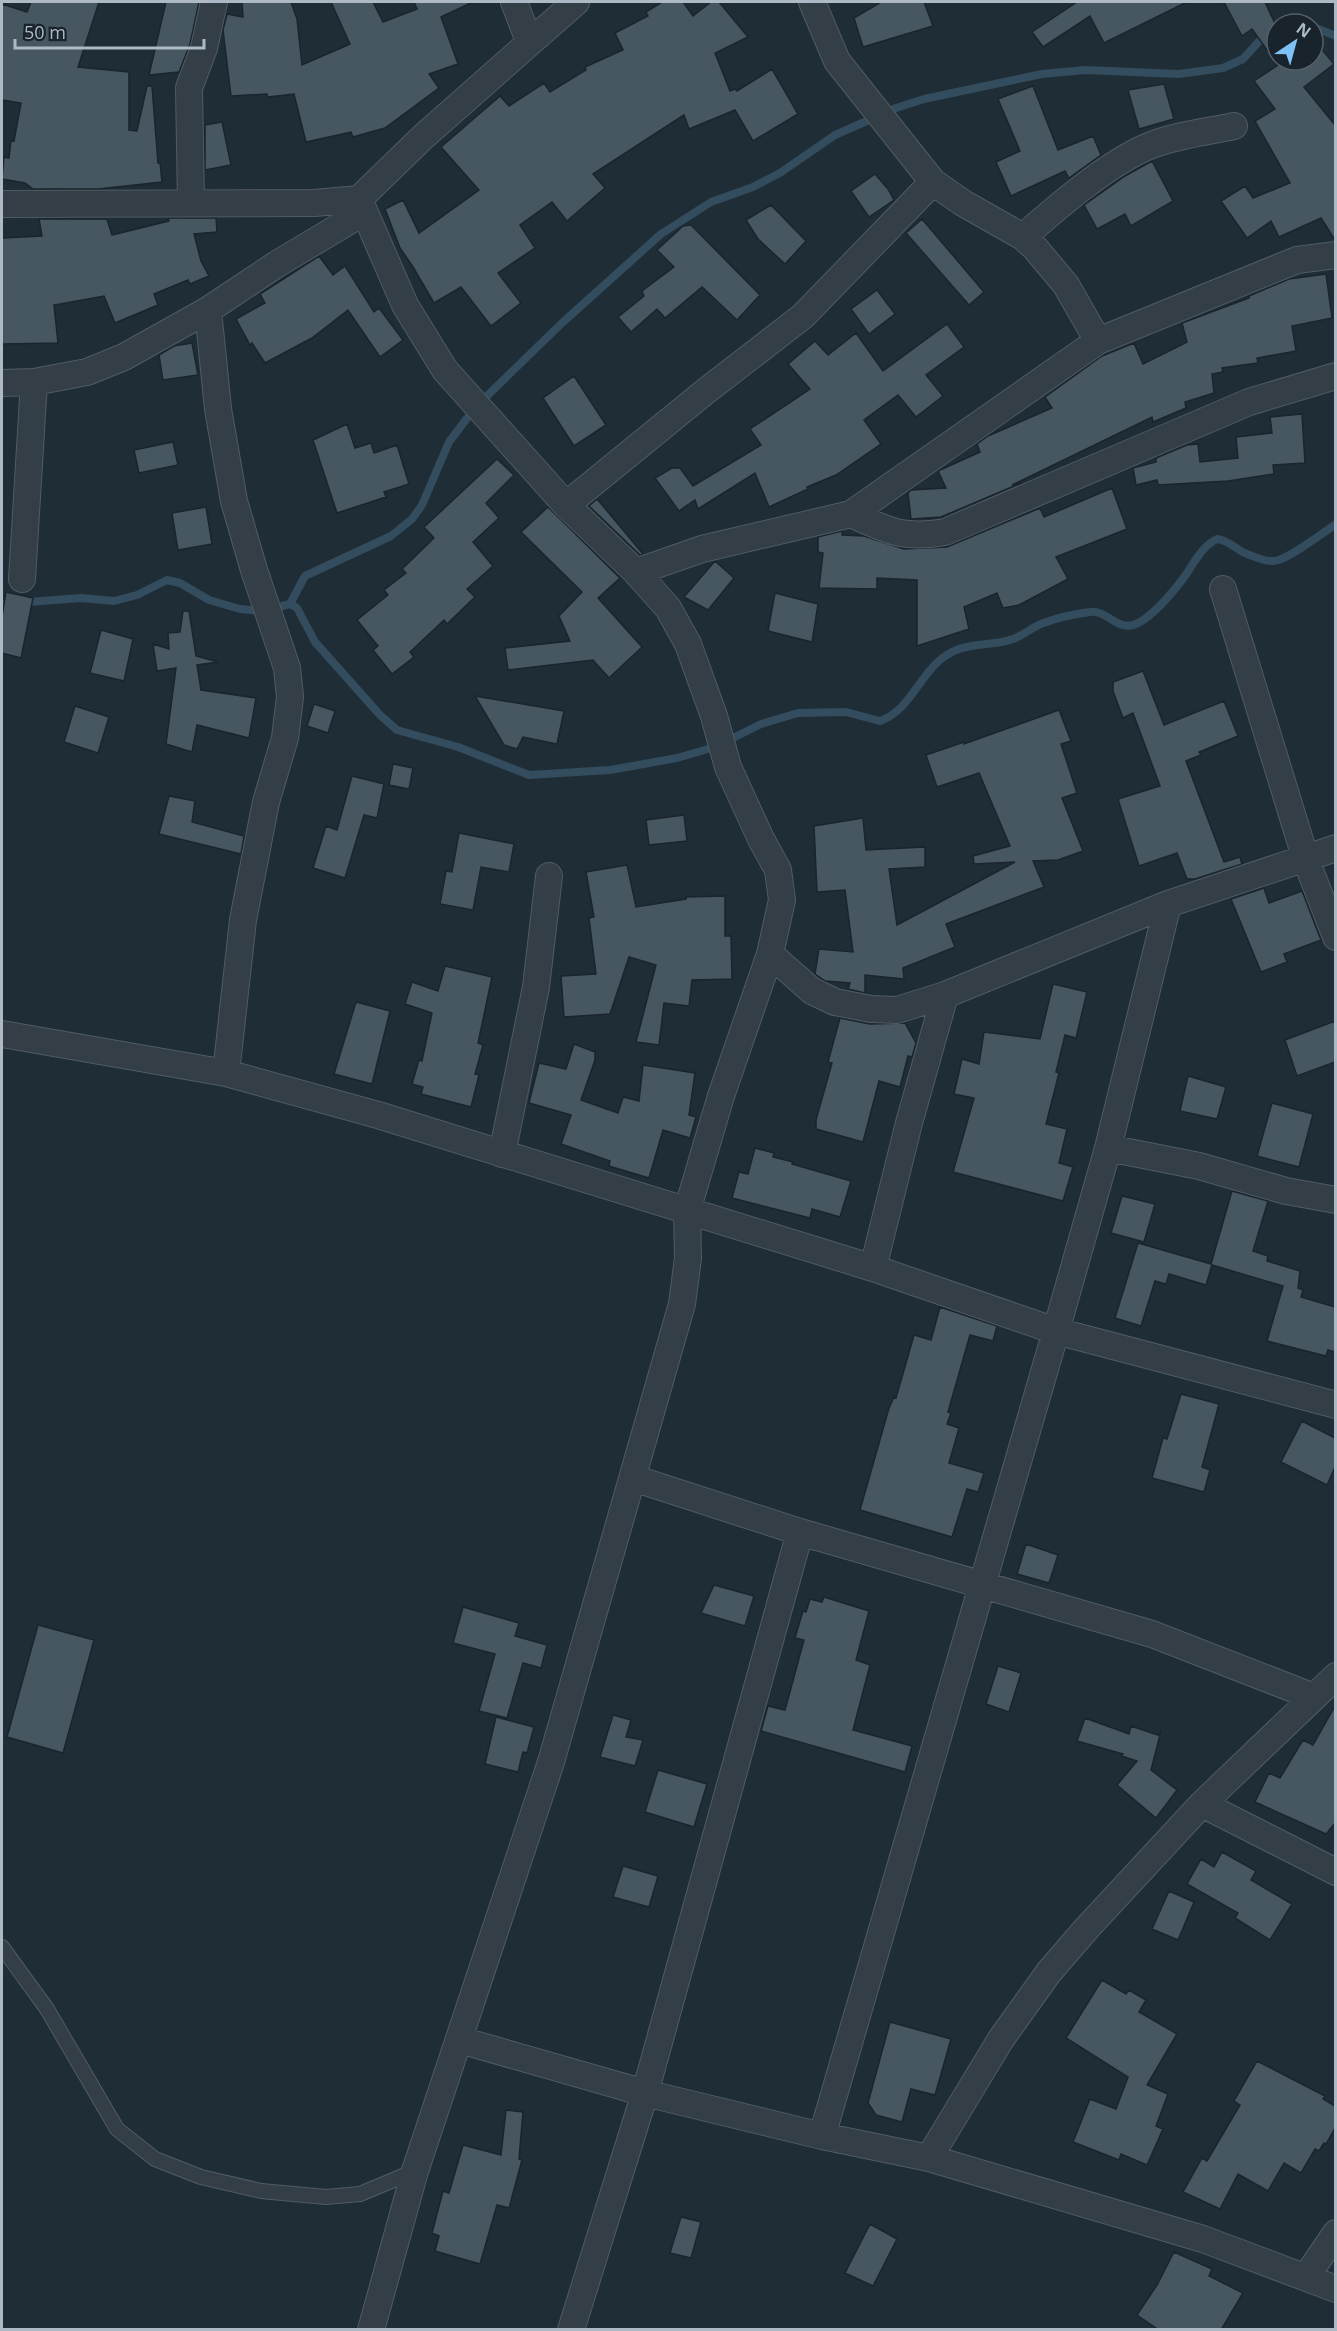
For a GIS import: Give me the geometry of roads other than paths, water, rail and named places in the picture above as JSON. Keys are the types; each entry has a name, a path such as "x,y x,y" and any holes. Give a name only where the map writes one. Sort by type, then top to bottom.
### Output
{"street":[{"path":"190,203 189,88 204,48 214,2"},
{"path":"514,2 529,41"},
{"path":"2,383 34,382 87,372 124,357 208,310 362,205 529,41 576,2"},
{"path":"812,2 837,61 933,182 963,203 1023,237 1035,248 1066,285 1098,340"},
{"path":"1023,237 1060,205 1118,164 1147,147 1172,138 1234,126"},
{"path":"566,505 613,465 802,316 933,182"},
{"path":"2,204 362,205"},
{"path":"362,205 405,305 445,370 566,505 636,572 668,608 687,644 714,716 728,767 778,870 782,900 770,954 721,1096 687,1211 688,1258 682,1304 633,1478 551,1762 415,2172 371,2330"},
{"path":"636,572 702,549 851,514 1098,340 1297,260 1335,255"},
{"path":"208,310 218,409 234,501 254,570 287,668 291,697 285,738 266,802 243,920 226,1073"},
{"path":"851,514 893,533 918,536 945,532 1249,402 1335,376"},
{"path":"22,579 34,382"},
{"path":"1223,589 1306,860 1335,937"},
{"path":"770,954 812,991 835,1002 871,1010 897,1010 945,995 1168,904 1306,860 1335,848"},
{"path":"502,1154 536,987 549,876"},
{"path":"822,2136 1108,1148 1168,904"},
{"path":"873,1268 909,1123 945,995"},
{"path":"2,1034 226,1073 378,1114 873,1268 1056,1331 1335,1405"},
{"path":"1108,1148 1199,1166 1286,1191 1335,1200"},
{"path":"633,1478 800,1532 1152,1634 1314,1697"},
{"path":"571,2330 645,2092 800,1532"},
{"path":"929,2158 1001,2039 1049,1972 1202,1804 1335,1676"},
{"path":"1202,1804 1335,1872"},
{"path":"460,2040 645,2092 822,2136 929,2158 1203,2239 1335,2289"},
{"path":"1306,2277 1335,2233"}],"lane":[{"path":"2,1947 47,2009 117,2129 155,2159 201,2177 261,2191 326,2198 360,2194 415,2172"}],"waterway":[{"path":"1325,32 1336,36"},
{"path":"290,604 305,576 391,536 412,519 422,505 449,442 490,393 562,323 661,234 711,202 753,187 780,173 835,135 896,108 924,99 1042,74 1085,70 1179,74 1223,68 1243,59 1265,36"},
{"path":"290,604 297,608 315,642 380,715 397,730 458,747 529,775 610,770 677,758 715,747 761,724 798,713 846,712 880,721 892,715 902,706 936,664 946,655 959,649 1007,641 1047,622 1090,612 1102,614 1125,626 1132,625 1140,622 1159,607 1202,551 1217,539 1247,554 1274,561 1296,551 1336,524"},
{"path":"2,604 81,598 114,601 137,595 167,580 180,583 209,600 240,609 262,611 290,604"}]}
